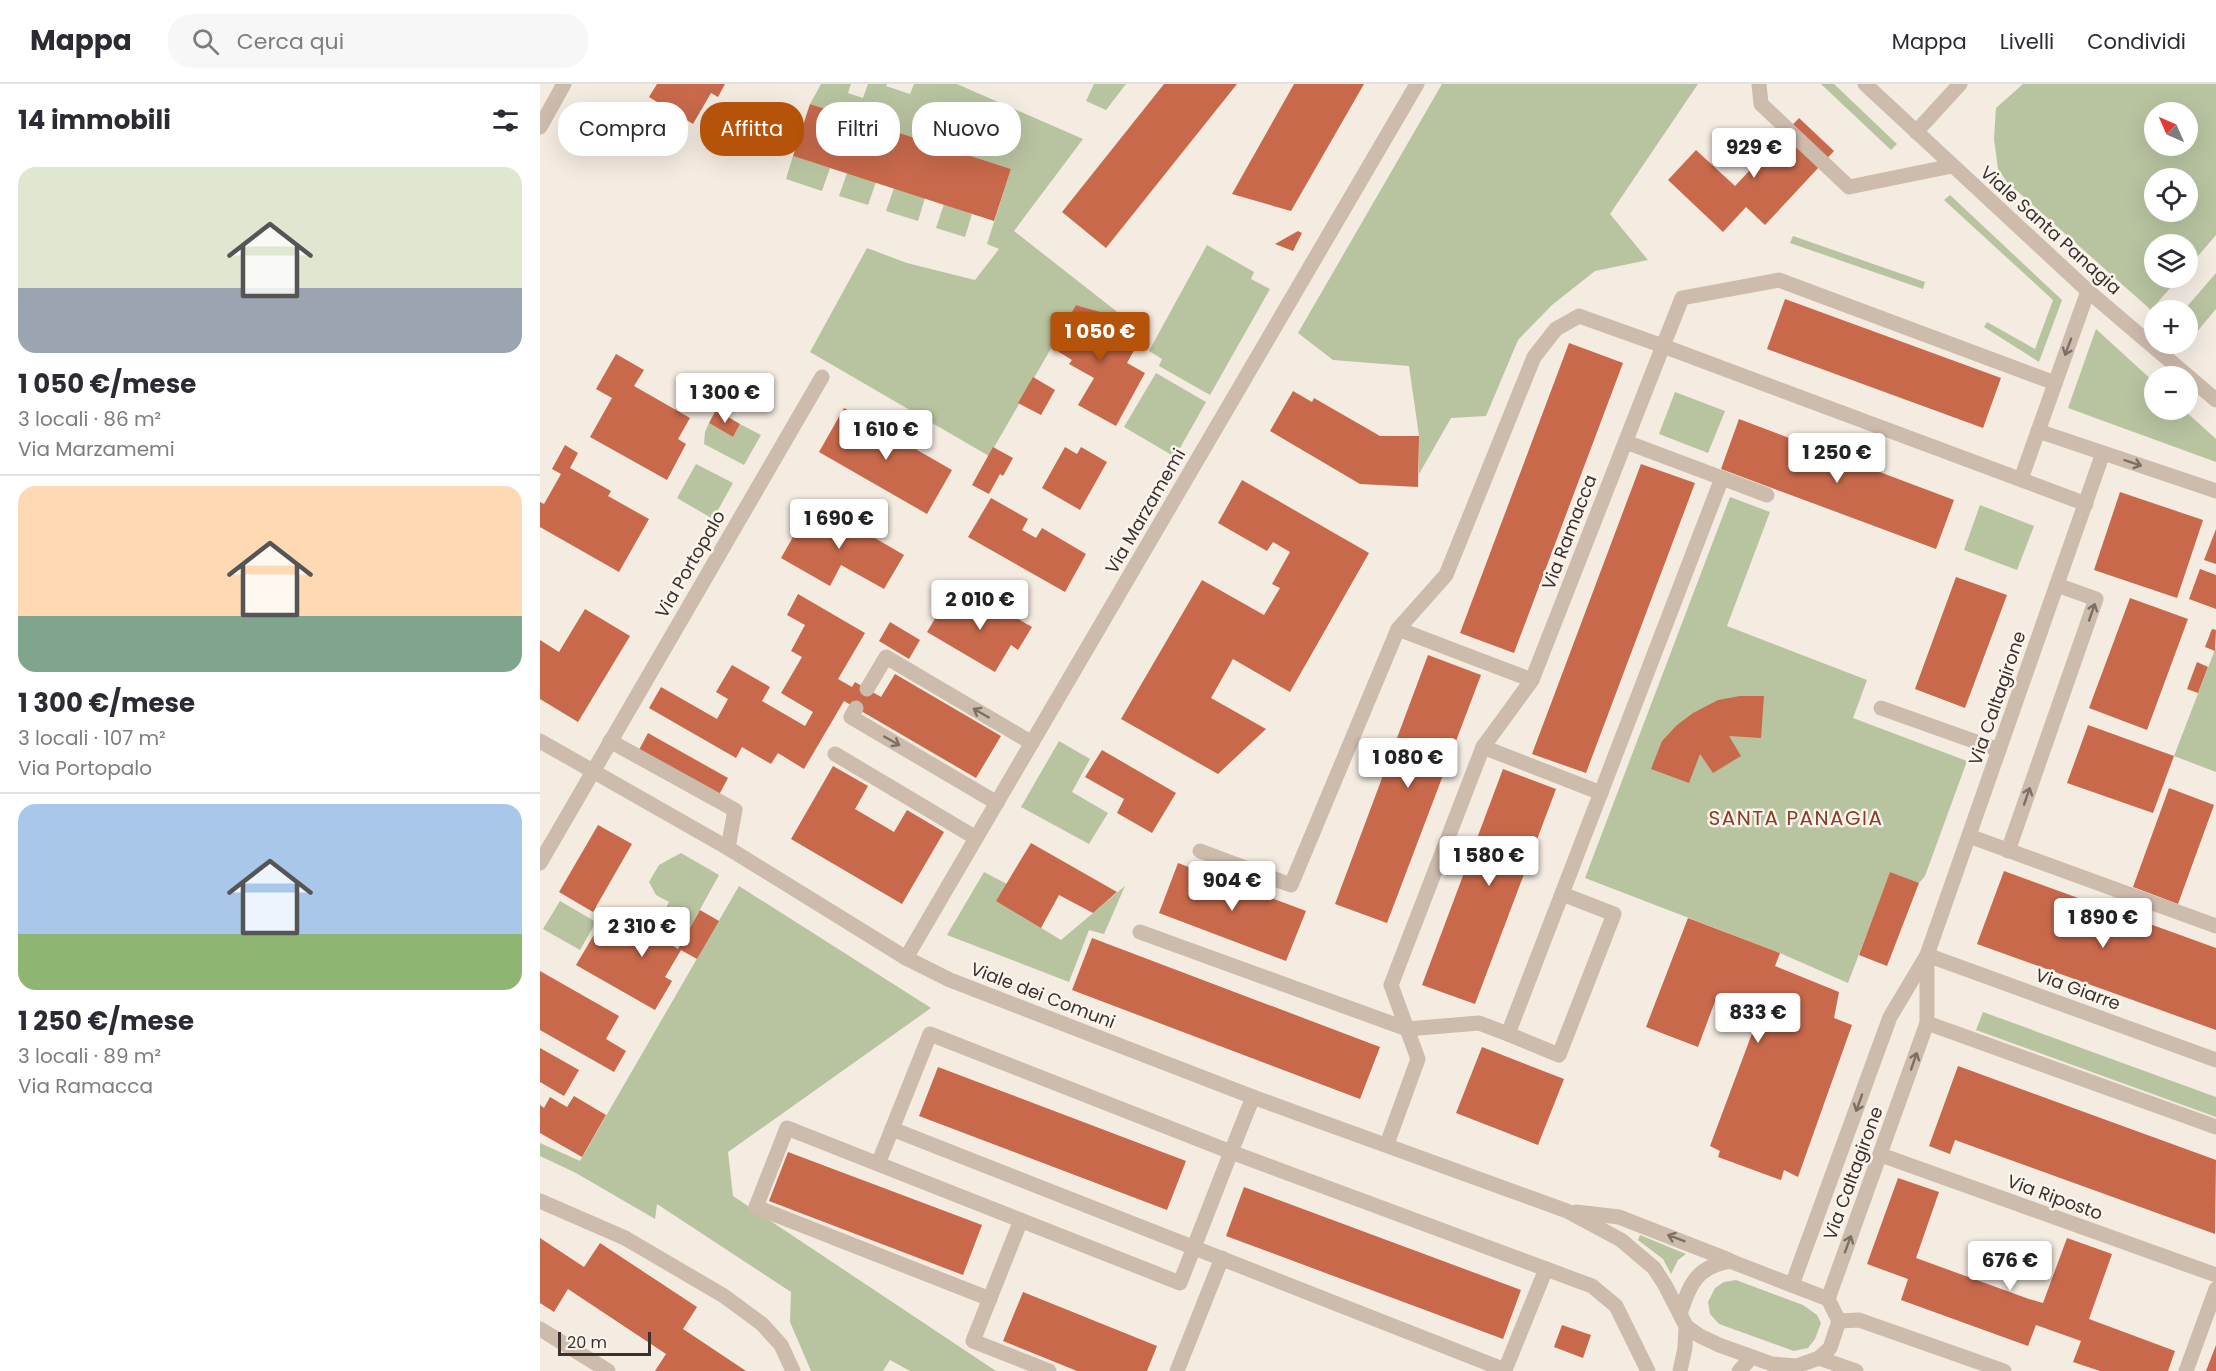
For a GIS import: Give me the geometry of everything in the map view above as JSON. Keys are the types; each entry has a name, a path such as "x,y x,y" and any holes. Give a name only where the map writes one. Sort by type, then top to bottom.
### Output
{"street":[{"path":"541,123 564,84"},
{"name":"Via Marzamemi","path":"906,957 1417,84"},
{"path":"1759,84 1761,104 1849,187 1952,166"},
{"name":"Viale Santa Panagia","path":"1865,84 2088,291 2216,400"},
{"path":"1916,132 1960,84"},
{"name":"Via Ramacca","path":"1387,1144 1418,1059 1391,986 1483,747 1532,680 1682,298 1779,280 2055,383"},
{"path":"2021,479 2088,291"},
{"path":"1200,851 1291,885 1398,629 1446,575 1534,357 1556,329 1579,316 2086,504"},
{"name":"Via Portopalo","path":"540,863 822,377"},
{"path":"2038,431 2216,491"},
{"path":"1626,442 1767,495"},
{"name":"Via Caltagirone","path":"1792,1285 1890,1017 1927,955 2103,453"},
{"path":"1508,1034 1722,478"},
{"path":"2008,851 2096,599 2057,585"},
{"path":"1398,629 1532,680"},
{"path":"867,689 886,657 1032,743"},
{"path":"856,708 850,717 997,802"},
{"path":"1881,708 1999,750"},
{"name":"Viale dei Comuni","path":"540,741 728,848 906,957 950,980 1253,1096 1567,1211"},
{"path":"610,741 735,810 728,848"},
{"path":"1483,747 1601,793"},
{"path":"835,754 976,838"},
{"path":"1969,836 2216,926"},
{"path":"1140,932 1407,1029 1479,1023 1559,1055 1614,914 1562,894"},
{"name":"Via Caltagirone","path":"1828,1299 1928,1023 1927,955"},
{"name":"Via Giarre","path":"1927,955 2216,1060"},
{"path":"1928,1023 2216,1127"},
{"path":"879,1164 930,1034 1231,1152 1592,1286 1616,1306 1648,1371"},
{"path":"990,1299 756,1207 787,1128 1180,1283 1253,1096"},
{"path":"892,1129 1505,1370 1546,1269"},
{"name":"Via Riposto","path":"1881,1155 2216,1275"},
{"path":"540,1201 625,1238 724,1296 762,1324 781,1345 794,1371"},
{"path":"1567,1211 1619,1216 1828,1299 1839,1321 1830,1348 1819,1358 1797,1366 1772,1364 1700,1336 1683,1320 1654,1268 1622,1240 1567,1211"},
{"path":"1021,1220 973,1341 1049,1371"},
{"path":"1178,1371 1222,1258"},
{"path":"1680,1371 1685,1348 1683,1320 1686,1294 1695,1277 1713,1264 1730,1261"},
{"path":"2186,1371 2216,1288"},
{"path":"1839,1321 1859,1320 2004,1371"},
{"path":"540,1329 608,1371"},
{"path":"1739,1371 1752,1357"},
{"path":"1819,1358 1856,1371"}],"green space":[{"path":"821,84 851,84 848,93 863,98 868,84 887,84 886,86 910,94 914,84 957,84 998,102 912,102 912,137 900,133 900,102 816,102 816,106 810,104"},
{"path":"1094,84 1126,84 1106,110 1086,101"},
{"path":"1442,84 1698,84 1610,214 1648,260 1595,271 1552,305 1518,340 1486,416 1451,418 1419,474 1419,436 1409,366 1333,360 1298,333"},
{"path":"1821,84 1834,84 1897,144 1891,150"},
{"path":"2023,84 2216,84 2216,235 2198,256 2198,234 2144,234 2144,288 2170,288 2160,300 2144,300 2144,304 2007,182 1998,169 1994,139 1996,108"},
{"path":"1021,112 1083,139 1014,231 1125,318 1150,325 1137,345 1095,321 1099,312 1076,305 989,456 810,352 867,248 907,263 975,280 999,249 987,244 1011,169 971,156 1021,156"},
{"path":"793,156 830,168 822,191 786,179"},
{"path":"847,173 876,182 868,205 839,196"},
{"path":"894,188 925,198 918,221 886,211"},
{"path":"1950,195 2062,300 2039,362 1984,327 1987,322 2035,349 2053,300 1944,200"},
{"path":"944,204 972,214 965,237 936,228"},
{"path":"1793,236 1925,282 1923,289 1790,243"},
{"path":"1207,245 1254,272 1251,279 1270,289 1210,395 1159,366 1162,359 1149,351"},
{"path":"2216,273 2216,309 2198,330 2198,300 2193,300"},
{"path":"2096,329 2144,373 2144,420 2195,420 2216,439 2216,462 2068,408"},
{"path":"1156,373 1206,402 1175,457 1124,427"},
{"path":"1675,392 1725,411 1708,453 1659,434"},
{"path":"709,423 733,437 740,424 761,435 744,465 704,444 705,432"},
{"path":"696,464 733,483 713,519 677,498"},
{"path":"1730,497 1770,512 1727,626 1867,680 1853,718 1967,761 1925,876 1919,883 1890,873 1848,983 1780,953 1585,878"},
{"path":"1980,505 2034,526 2017,570 1964,550"},
{"path":"2216,647 2216,772 2174,756"},
{"path":"1059,741 1090,759 1072,792 1108,813 1089,844 1021,807"},
{"path":"681,853 719,875 687,933 660,918 669,902 656,895 649,882 659,865"},
{"path":"984,872 1007,884 997,901 1061,940 1125,886 1104,934 1089,930 1069,982 947,935"},
{"path":"739,886 931,1008 728,1152 733,1196 996,1371 910,1371 890,1360 883,1371 811,1371 790,1322 791,1292 657,1204 655,1219 576,1173 540,1156 540,1143 580,1161"},
{"path":"560,901 596,922 580,950 543,929"},
{"path":"1983,1012 2216,1097 2216,1117 1976,1030"},
{"path":"1640,1235 1686,1254 1678,1260 1671,1274 1663,1259 1638,1240"},
{"path":"1736,1280 1803,1305 1817,1315 1821,1323 1815,1339 1808,1348 1794,1351 1719,1324 1710,1314 1708,1302 1715,1288 1724,1282"}],"building":[{"path":"657,84 725,84 718,97 711,93 706,102 700,102 700,112 693,124 688,121 688,102 657,102 649,97"},
{"path":"1164,84 1237,84 1106,248 1062,212"},
{"path":"1294,84 1364,84 1291,211 1232,194"},
{"path":"810,104 816,106 816,156 900,156 900,133 912,137 912,156 971,156 1011,169 994,221 793,156 804,156 804,122"},
{"path":"1799,118 1834,151 1765,225 1746,207 1723,232 1668,180 1696,150 1735,186"},
{"path":"1298,231 1302,233 1293,251 1275,244"},
{"path":"1785,299 2001,378 1983,428 1767,349"},
{"path":"1076,305 1100,312 1094,321 1137,345 1127,363 1145,373 1116,426 1078,405 1094,378 1069,364 1072,360 1051,347"},
{"path":"1569,343 1623,363 1514,653 1460,633"},
{"path":"616,354 644,370 634,386 690,418 678,439 686,444 667,480 590,437 612,398 596,389"},
{"path":"1033,377 1055,390 1041,415 1018,403"},
{"path":"1293,391 1312,402 1314,398 1380,436 1419,436 1418,487 1360,484 1270,431"},
{"path":"844,408 952,470 927,514 819,452"},
{"path":"716,410 740,424 733,437 709,423"},
{"path":"1739,419 1954,500 1936,549 1721,469"},
{"path":"565,445 578,453 570,468 611,491 608,496 649,519 619,572 540,527 540,502 544,504 561,474 552,469"},
{"path":"993,447 1013,458 1003,476 1000,474 989,494 972,485"},
{"path":"1065,447 1077,454 1081,447 1107,462 1080,510 1042,488"},
{"path":"1641,464 1695,483 1586,773 1532,754"},
{"path":"1242,480 1369,553 1290,692 1233,659 1211,698 1266,729 1218,774 1121,719 1202,580 1264,615 1280,588 1272,584 1290,552 1273,542 1267,551 1218,523"},
{"path":"2120,492 2203,520 2177,598 2094,570"},
{"path":"991,498 1028,519 1022,530 1036,538 1042,528 1086,554 1065,592 968,537"},
{"path":"813,502 904,555 884,589 841,565 830,586 781,558"},
{"path":"2216,529 2216,564 2204,560"},
{"path":"2200,569 2216,575 2216,609 2189,599"},
{"path":"1956,577 2007,595 1965,708 1915,689"},
{"path":"971,592 1032,627 1018,650 1011,645 995,672 927,632 945,602 961,611"},
{"path":"798,594 865,633 838,679 852,687 855,682 881,697 895,674 1001,736 976,778 844,701 804,769 778,753 771,764 742,747 736,758 649,708 661,687 717,719 728,699 716,692 732,665 770,687 762,701 805,726 813,712 781,693 802,657 791,651 805,625 787,615"},
{"path":"2130,598 2188,619 2147,730 2089,708"},
{"path":"585,609 630,636 578,722 540,699 540,640 559,652"},
{"path":"890,622 920,640 909,659 879,641"},
{"path":"2212,629 2216,630 2215,651 2205,647"},
{"path":"1428,655 1481,675 1387,923 1335,904"},
{"path":"2197,662 2208,667 2198,693 2187,689"},
{"path":"1740,696 1764,696 1761,738 1729,736 1741,756 1713,773 1700,754 1689,783 1651,769 1662,741 1677,725 1693,713 1718,700"},
{"path":"2088,725 2174,756 2153,813 2067,783"},
{"path":"648,733 728,778 713,806 633,761"},
{"path":"1102,750 1176,793 1152,833 1117,813 1124,799 1085,777"},
{"path":"833,766 868,786 855,809 894,832 907,810 944,832 902,904 791,839"},
{"path":"1503,769 1556,789 1475,1004 1422,985"},
{"path":"2169,788 2214,805 2178,904 2133,887"},
{"path":"598,825 632,844 593,912 559,892"},
{"path":"1031,843 1117,892 1093,913 1059,895 1041,928 996,901"},
{"path":"1178,863 1306,911 1286,961 1159,913"},
{"path":"2004,871 2216,948 2216,1030 1977,944"},
{"path":"1890,872 1919,883 1887,966 1859,955"},
{"path":"700,910 719,921 697,959 681,950 665,977 672,981 655,1010 576,965 598,928 612,935 623,917 678,949"},
{"path":"1688,918 1780,953 1775,966 1839,992 1834,1018 1852,1025 1798,1177 1784,1170 1781,1180 1718,1157 1720,1151 1710,1146 1760,1012 1717,996 1698,1047 1646,1027"},
{"path":"1092,938 1380,1047 1360,1099 1072,990"},
{"path":"540,971 619,1016 606,1039 626,1051 614,1072 540,1030"},
{"path":"1482,1047 1564,1079 1538,1145 1456,1113"},
{"path":"540,1048 579,1070 564,1096 540,1082"},
{"path":"1958,1066 2216,1160 2215,1234 1955,1140 1950,1154 1929,1146"},
{"path":"938,1067 1186,1161 1167,1210 919,1116"},
{"path":"574,1096 606,1115 582,1157 540,1133 540,1105 544,1108 550,1097 567,1107"},
{"path":"788,1152 982,1225 963,1275 769,1201"},
{"path":"1898,1178 1939,1192 1916,1258 2029,1299 2043,1303 2067,1238 2112,1254 2089,1319 2175,1351 2168,1371 2100,1371 2073,1362 2081,1341 2036,1325 2028,1346 1901,1300 1908,1279 1867,1264"},
{"path":"1244,1187 1521,1290 1503,1339 1226,1236"},
{"path":"540,1238 584,1267 600,1243 697,1307 683,1329 746,1371 655,1371 666,1354 568,1289 554,1312 540,1303"},
{"path":"1023,1292 1157,1346 1147,1371 1077,1371 1003,1341"},
{"path":"1562,1325 1591,1335 1583,1358 1554,1347"},
{"path":"2216,1345 2216,1371 2206,1371"}],"district":[{"name":"SANTA PANAGIA","path":"1796,818"}]}
